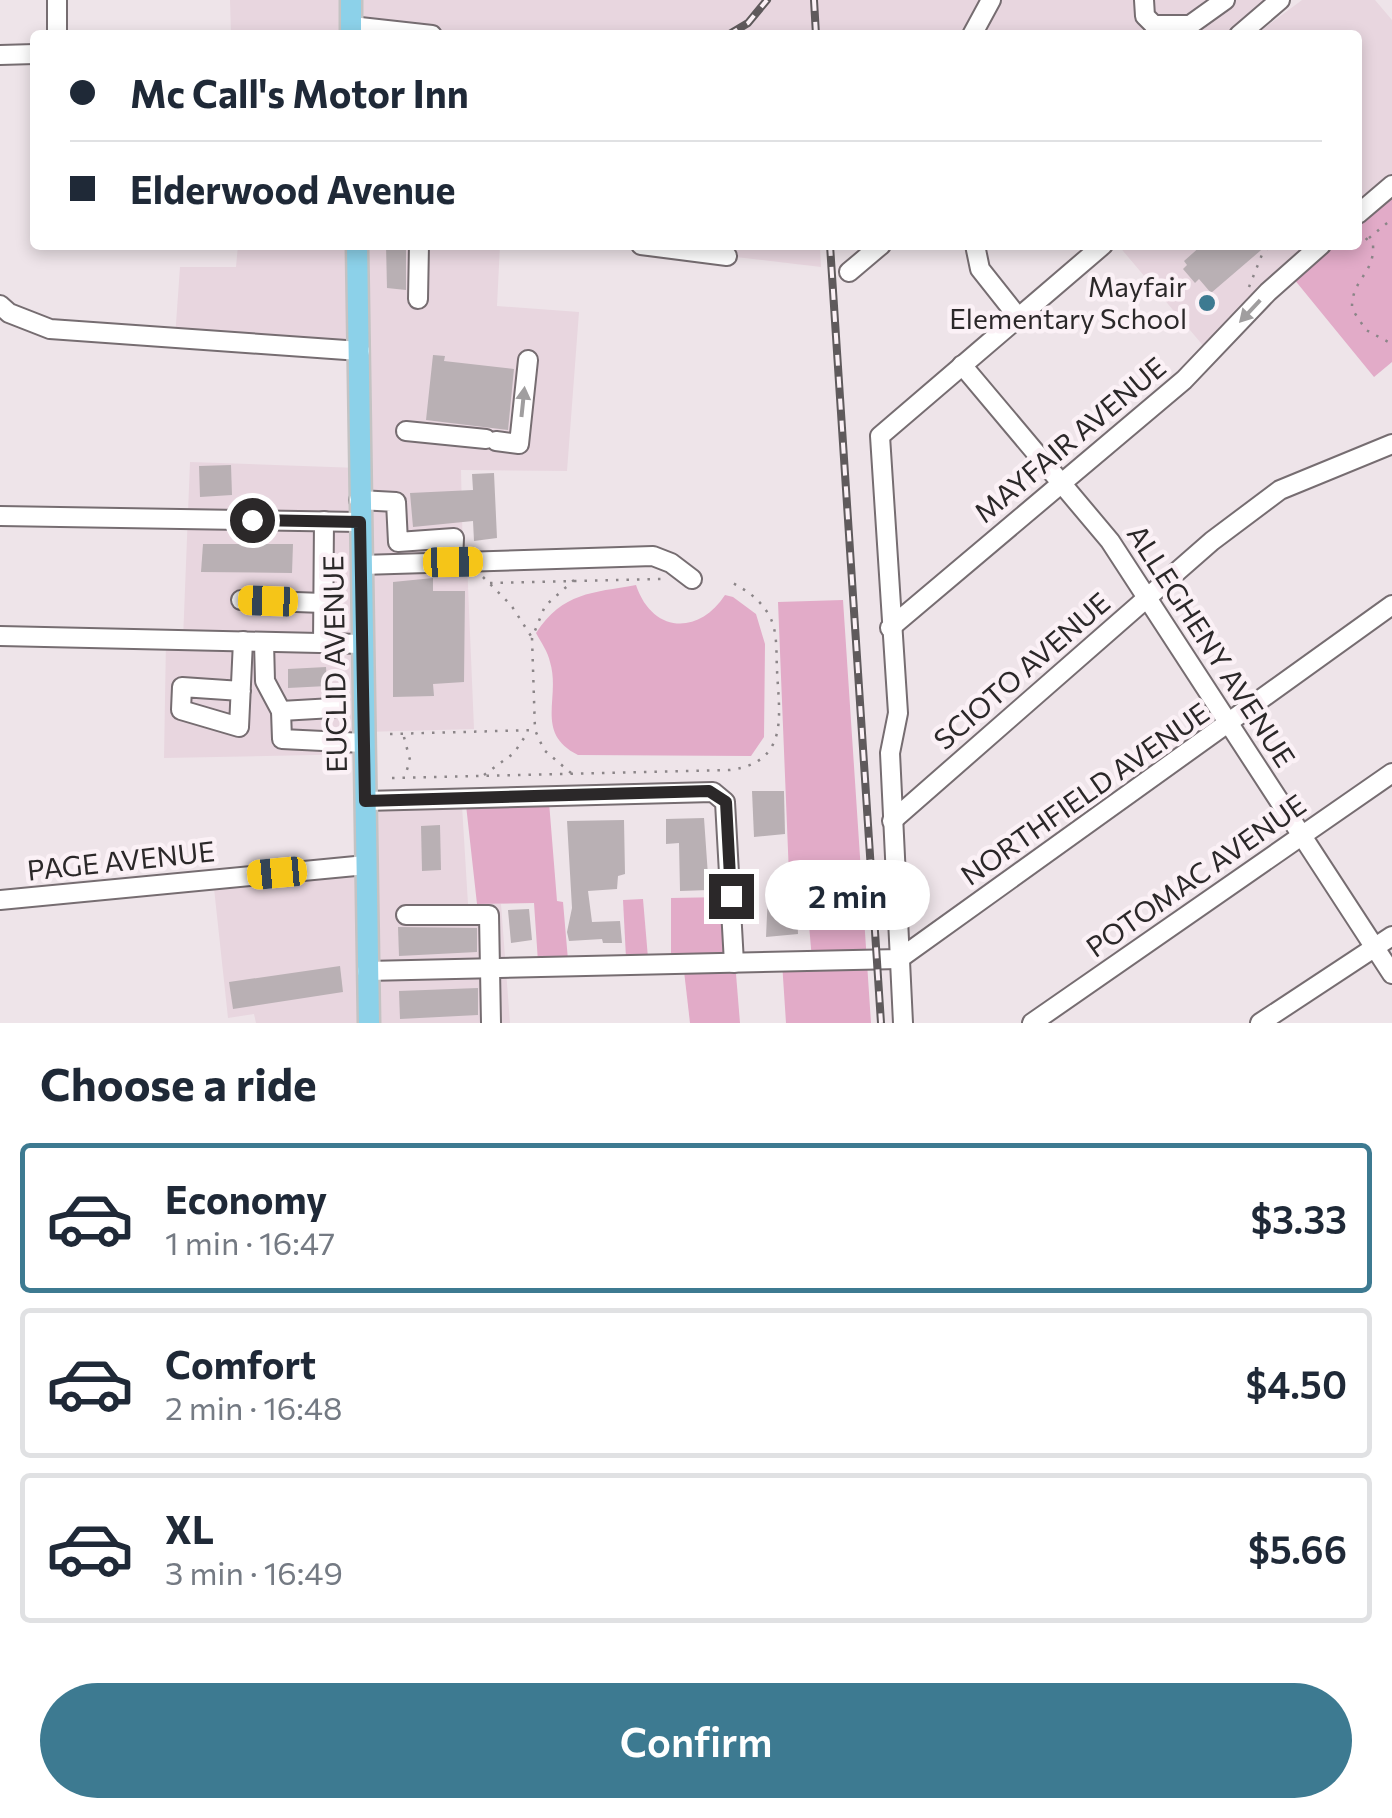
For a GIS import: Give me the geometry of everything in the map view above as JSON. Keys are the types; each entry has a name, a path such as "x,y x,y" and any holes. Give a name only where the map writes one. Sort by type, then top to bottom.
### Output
{"main road":[{"path":"351,0 351,30"},
{"name":"EUCLID AVENUE","path":"357,250 369,1023"}],"street":[{"path":"57,0 57,30"},
{"path":"975,30 991,0"},
{"path":"1144,0 1145,16 1152,30 1190,25 1224,1 1241,30"},
{"path":"1244,30 1280,0"},
{"path":"0,55 30,54"},
{"path":"1362,211 1392,185"},
{"path":"418,299 419,250"},
{"path":"683,250 727,256"},
{"path":"848,272 874,250"},
{"path":"976,250 980,269 1018,317"},
{"path":"903,1023 890,753 898,714 880,436 1096,250"},
{"name":"MAYFAIR AVENUE","path":"890,628 1184,380 1268,292 1316,250"},
{"path":"0,305 9,313 50,329 360,351"},
{"path":"406,431 519,444 528,360"},
{"name":"ALLEGHENY AVENUE","path":"962,365 1110,541 1392,974"},
{"name":"SCIOTO AVENUE","path":"892,820 1212,541 1280,490 1392,444"},
{"path":"360,500 396,502 398,542 454,538 453,562"},
{"path":"0,516 360,522"},
{"path":"323,643 324,521"},
{"path":"361,564 652,556 665,560 692,579"},
{"path":"242,600 323,602"},
{"name":"NORTHFIELD AVENUE","path":"899,959 1392,606"},
{"path":"0,636 362,644"},
{"path":"241,691 244,642"},
{"path":"264,642 264,681 281,711 282,739 364,743"},
{"path":"281,711 332,708"},
{"name":"POTOMAC AVENUE","path":"1032,1023 1392,773"},
{"path":"365,801 720,789 726,802 734,963"},
{"name":"PAGE AVENUE","path":"0,900 366,864"},
{"path":"406,915 489,915 490,1023"},
{"path":"1260,1023 1392,936"},
{"path":"367,971 899,959"}],"path":[{"path":"1368,239 1392,219"},
{"path":"1362,235 1373,245 1374,257 1351,294 1352,308 1366,330 1392,344"},
{"path":"1246,296 1266,250"},
{"path":"532,638 511,604 490,582 662,578"},
{"path":"572,774 550,756 536,730 532,638 545,606 574,580"},
{"path":"392,778 730,770 763,757 776,741 780,724 773,623 754,596 728,580"},
{"path":"483,776 514,753 528,730"},
{"path":"390,734 536,730"},
{"path":"403,735 410,760 404,778"},
{"path":"720,789 730,770"}],"shaded area":[{"path":"230,0 1280,0 1245,30 231,30"},
{"path":"1302,0 1375,0 1392,20 1392,174 1362,200 1362,30 1262,30"},
{"path":"1392,185 1392,362 1374,377 1289,273 1315,250 1362,250 1362,211"},
{"path":"238,250 500,250 497,306 579,312 567,471 461,470 474,729 364,732 364,754 164,758 166,640 183,640 190,462 359,468 360,352 175,338 180,267 236,267"},
{"path":"680,250 820,250 821,267"},
{"name":"Mayfair Elementary School","path":"1122,250 1305,250 1206,349"},
{"path":"636,585 653,613 676,623 702,617 725,595 756,614 765,644 764,737 751,756 578,755 557,736 552,714 553,675 536,633 546,619 568,602"},
{"path":"843,600 871,1023 786,1023 782,962 812,960 807,901 790,900 778,602"},
{"path":"461,789 468,904 501,904 510,1023 256,1023 254,1014 228,1018 213,879 365,865 364,791"},
{"path":"549,802 557,901 563,902 568,960 538,962 534,903 477,904 466,805"},
{"path":"725,897 726,953 671,957 671,898"},
{"path":"643,899 648,958 626,958 623,900"},
{"path":"684,971 736,974 740,1023 690,1023"}],"building":[{"path":"386,250 406,250 406,290 387,288"},
{"path":"1196,250 1261,250 1211,293 1183,269 1187,265 1184,261"},
{"path":"433,355 445,356 444,361 514,369 508,430 426,420"},
{"path":"231,465 232,495 200,497 199,466"},
{"path":"494,473 497,538 474,541 473,521 413,527 410,493 473,490 472,474"},
{"path":"203,544 293,544 292,573 201,572"},
{"path":"433,578 433,591 465,591 464,682 433,684 434,696 393,697 393,582"},
{"path":"326,667 327,686 288,688 288,669"},
{"path":"752,791 784,791 785,834 754,837"},
{"path":"704,818 709,890 680,891 679,843 666,844 666,819"},
{"path":"624,820 625,874 618,876 617,889 588,891 592,922 620,921 622,943 603,943 602,939 569,941 572,908 567,821"},
{"path":"440,825 441,870 422,871 421,826"},
{"path":"768,893 777,894 777,914 797,911 798,934 766,937"},
{"path":"529,909 532,940 511,943 508,910"},
{"path":"398,927 477,928 477,952 399,956"},
{"path":"340,966 343,992 233,1009 229,982"},
{"path":"478,988 478,1015 400,1019 399,991"}],"railway":[{"path":"736,30 748,23 767,0"},
{"path":"814,0 816,30"},
{"path":"830,250 881,1023"}],"place":[{"name":"Mayfair Elementary School","path":"1207,303"}],"route":[{"path":"252,520 360,522 365,801 709,791 726,802 731,896"}]}
